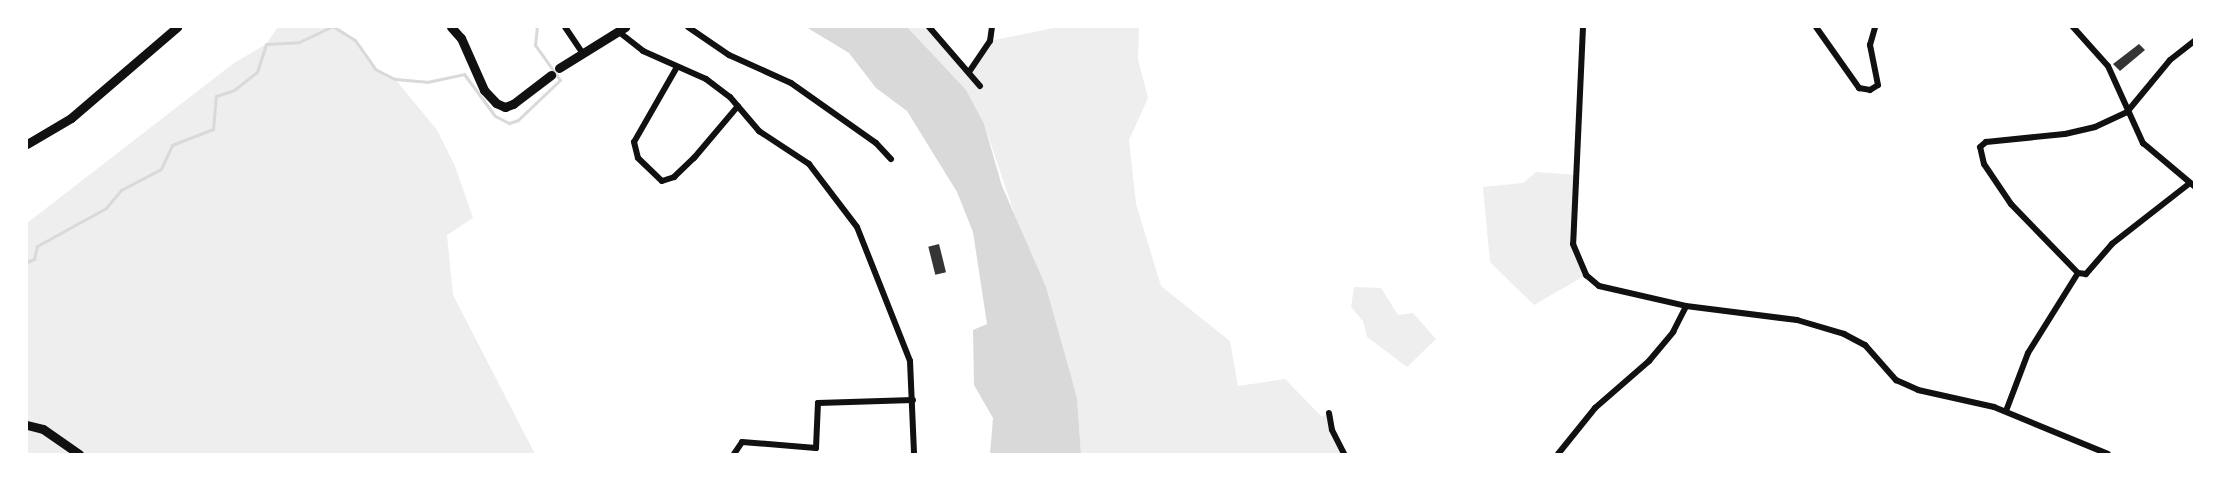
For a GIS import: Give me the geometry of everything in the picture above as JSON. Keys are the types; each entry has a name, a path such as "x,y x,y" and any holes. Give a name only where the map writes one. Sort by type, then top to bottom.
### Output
{"street":[{"path":"27,144 71,118 177,27"},
{"path":"451,27 461,38 484,90 496,103 505,107 513,104 582,52 622,29 643,51 706,80 738,106 759,131 808,164 857,227 905,341 913,400 914,454"},
{"path":"565,27 582,52"},
{"path":"688,27 729,55 791,83 876,143 891,159"},
{"path":"929,27 980,86"},
{"path":"969,72 990,41 992,27"},
{"path":"1583,27 1573,244 1586,275 1599,286 1686,306 1797,320 1844,334 1865,345 1896,380 1918,390 2006,411 2108,454"},
{"path":"1816,27 1859,88 1870,90 1878,85 1870,45 1875,27"},
{"path":"2073,27 2108,66 2127,112 2143,143 2192,185 2112,244 2086,274 2078,273 2011,204 1984,164 1980,147 1986,142 2065,134 2095,127 2127,112 2170,60 2194,41"},
{"path":"677,67 634,142 638,158 662,181 674,177 694,158 738,106"},
{"path":"2006,411 2028,354 2078,273"},
{"path":"1558,454 1595,408 1649,361 1672,332 1686,306"},
{"path":"734,454 742,442 816,448 818,403 913,400"},
{"path":"1329,413 1332,430 1344,454"},
{"path":"27,424 43,429 79,454"}],"shaded area":[{"path":"278,27 334,27 355,40 375,69 395,79 437,130 455,166 473,218 447,235 453,295 535,454 27,454 27,223 234,63 266,44"},
{"path":"806,27 907,27 966,90 984,124 1002,186 1046,287 1077,398 1081,454 990,454 993,418 974,385 973,330 987,324 973,232 957,192 907,111 876,88 849,53"},
{"path":"907,27 929,27 969,71 990,41 1058,27 1139,27 1138,59 1148,98 1129,140 1136,204 1161,286 1230,341 1238,386 1285,379 1322,417 1329,413 1344,454 1081,454 1077,398 984,124"},
{"path":"1536,172 1576,175 1573,244 1586,275 1534,305 1490,262 1483,187 1523,183"},
{"path":"1354,287 1381,288 1398,315 1413,313 1436,339 1407,367 1367,337 1363,321 1351,307"}],"building":[{"path":"2139,44 2145,50 2120,71 2113,64"},
{"path":"939,244 946,272 935,275 928,247"}],"waterway":[{"path":"27,262 34,259 37,246 106,208 121,190 161,169 172,145 213,129 216,96 234,90 257,72 266,44 299,42 331,27"},
{"path":"334,27 355,40 375,69 395,79 427,82 464,74 495,116 509,123 518,120 560,80 535,45 537,27"}]}
